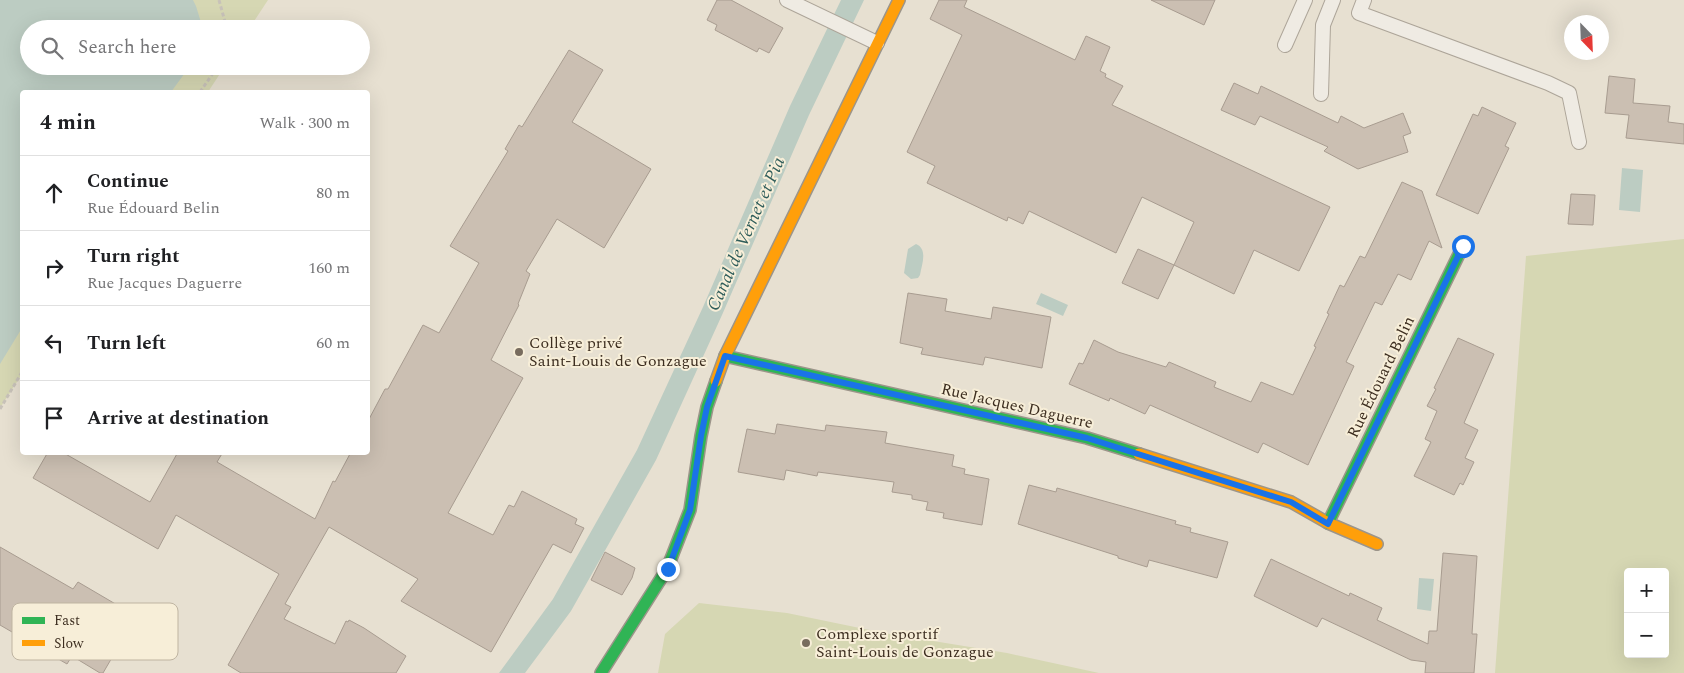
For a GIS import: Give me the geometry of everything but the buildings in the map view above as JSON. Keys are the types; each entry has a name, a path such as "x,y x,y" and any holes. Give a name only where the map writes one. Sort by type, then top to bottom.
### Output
{"street":[{"path":"601,673 668,569 690,510 707,407 725,356 899,0"},
{"name":"Rue Édouard Belin","path":"1328,524 1463,246"},
{"name":"Rue Jacques Daguerre","path":"725,356 1087,438 1291,502 1328,524 1376,544"}],"lane":[{"path":"787,0 877,43"},
{"path":"1285,45 1305,0"},
{"path":"1320,94 1323,25 1334,0"},
{"path":"1364,0 1359,13 1548,83 1569,94 1579,142"}],"path":[{"path":"219,0 225,20"},
{"path":"201,90 212,75"},
{"path":"0,409 20,375"}],"green space":[{"path":"0,0 268,0 255,20 20,20 20,75 219,75 209,90 20,90 20,377 0,408"},
{"path":"1684,239 1684,673 1495,673 1526,256"},
{"name":"Complexe sportif Saint-Louis de Gonzague","path":"699,603 787,613 884,633 1007,653 1099,673 658,673 665,634"}],"water":[{"path":"0,0 193,0 200,20 20,20 20,75 183,75 172,90 20,90 20,331 0,364"},
{"name":"Canal de Vernet et Pia","path":"841,0 864,0 809,115 722,315 656,460 571,611 525,673 499,673 553,599 637,450 703,307 790,106"},
{"path":"1622,168 1643,170 1640,212 1619,210"},
{"path":"916,244 922,249 923,262 918,278 911,279 904,273 908,249"},
{"path":"1041,293 1068,305 1063,316 1036,304"},
{"path":"1419,578 1434,579 1431,611 1417,609"}],"traffic: fast":[{"path":"1328,523 1463,246"},
{"path":"725,356 1087,438 1139,454"},
{"path":"601,673 667,569 690,510 701,436 707,407 716,381"}],"traffic: slow":[{"path":"716,381 725,356 899,0"},
{"path":"1139,454 1291,502 1328,523 1377,544"}],"place":[{"name":"Collège privé Saint-Louis de Gonzague","path":"519,352"},
{"name":"Complexe sportif Saint-Louis de Gonzague","path":"806,643"}],"route":[{"path":"668,569 690,510 707,407 725,356 1087,438 1291,502 1328,524 1463,246"}]}
